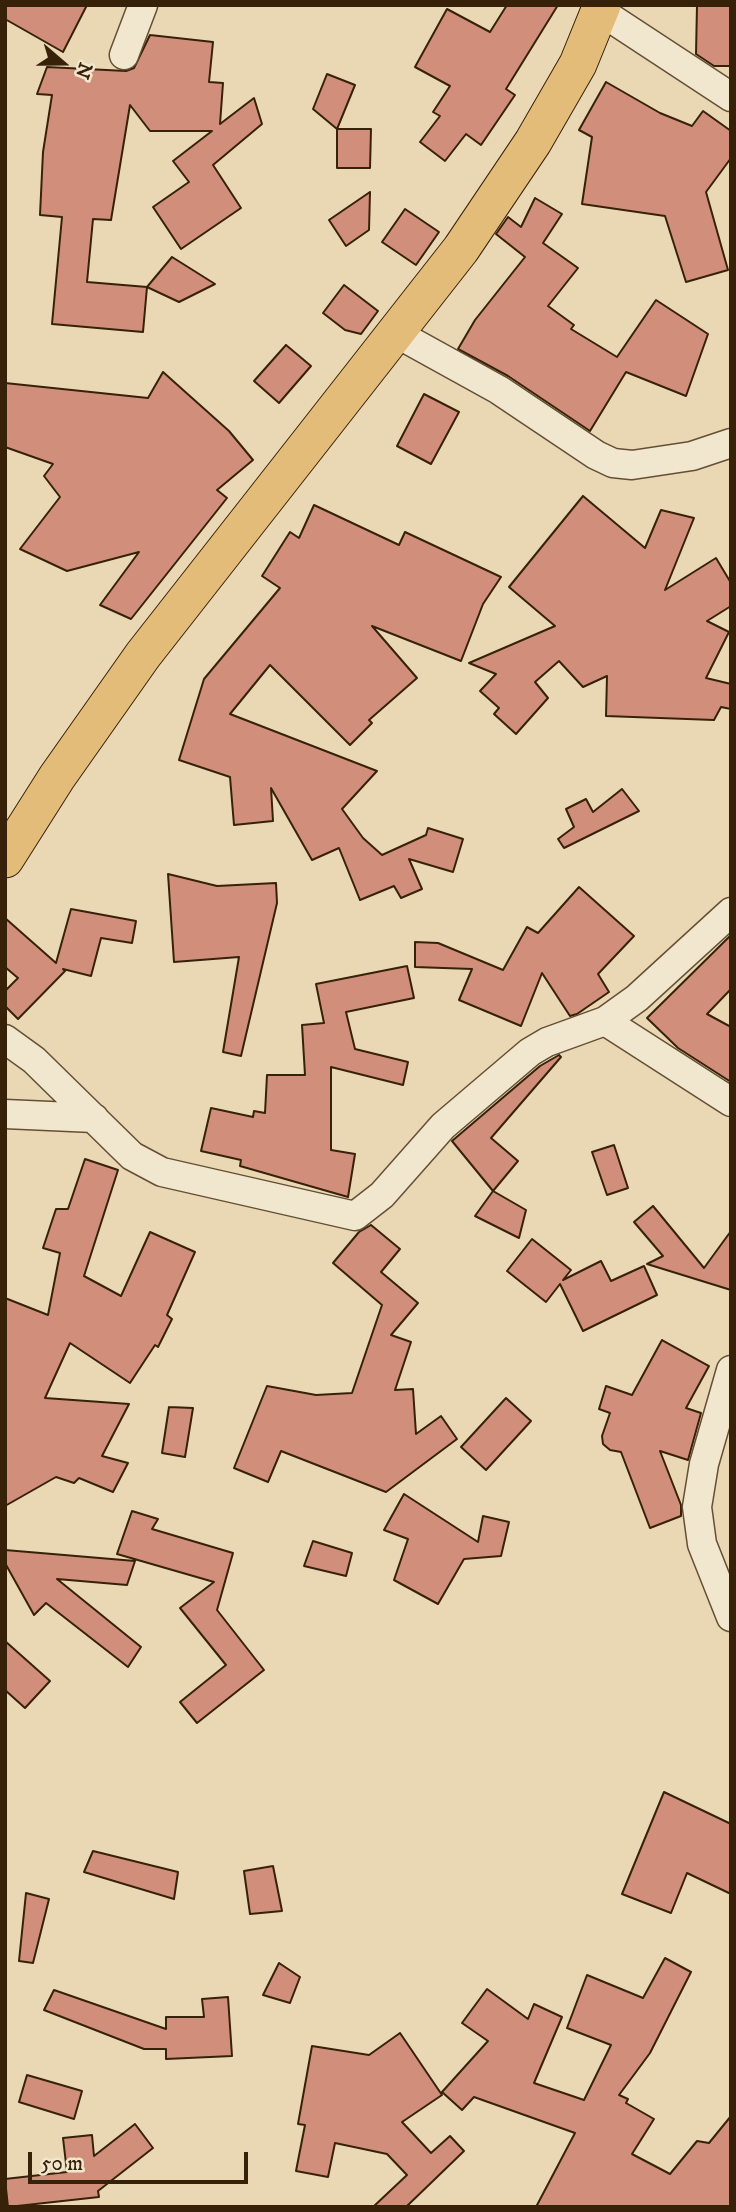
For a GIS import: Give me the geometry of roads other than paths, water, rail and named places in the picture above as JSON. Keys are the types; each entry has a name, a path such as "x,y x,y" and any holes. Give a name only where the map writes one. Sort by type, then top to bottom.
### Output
{"main road":[{"path":"5,859 57,777 143,654 461,249 533,142 578,64 601,8"}],"street":[{"path":"124,55 144,5"},
{"path":"601,8 731,97"},
{"path":"394,332 499,390 596,455 613,463 632,465 692,456 731,443"},
{"path":"5,1039 34,1060 132,1156 162,1172 355,1216 382,1195 443,1126 530,1052 547,1042 605,1021 637,999 731,912"},
{"path":"605,1021 731,1102"},
{"path":"5,1114 94,1118"},
{"path":"731,1370 704,1464 696,1507 702,1544 720,1596 731,1617"}]}
